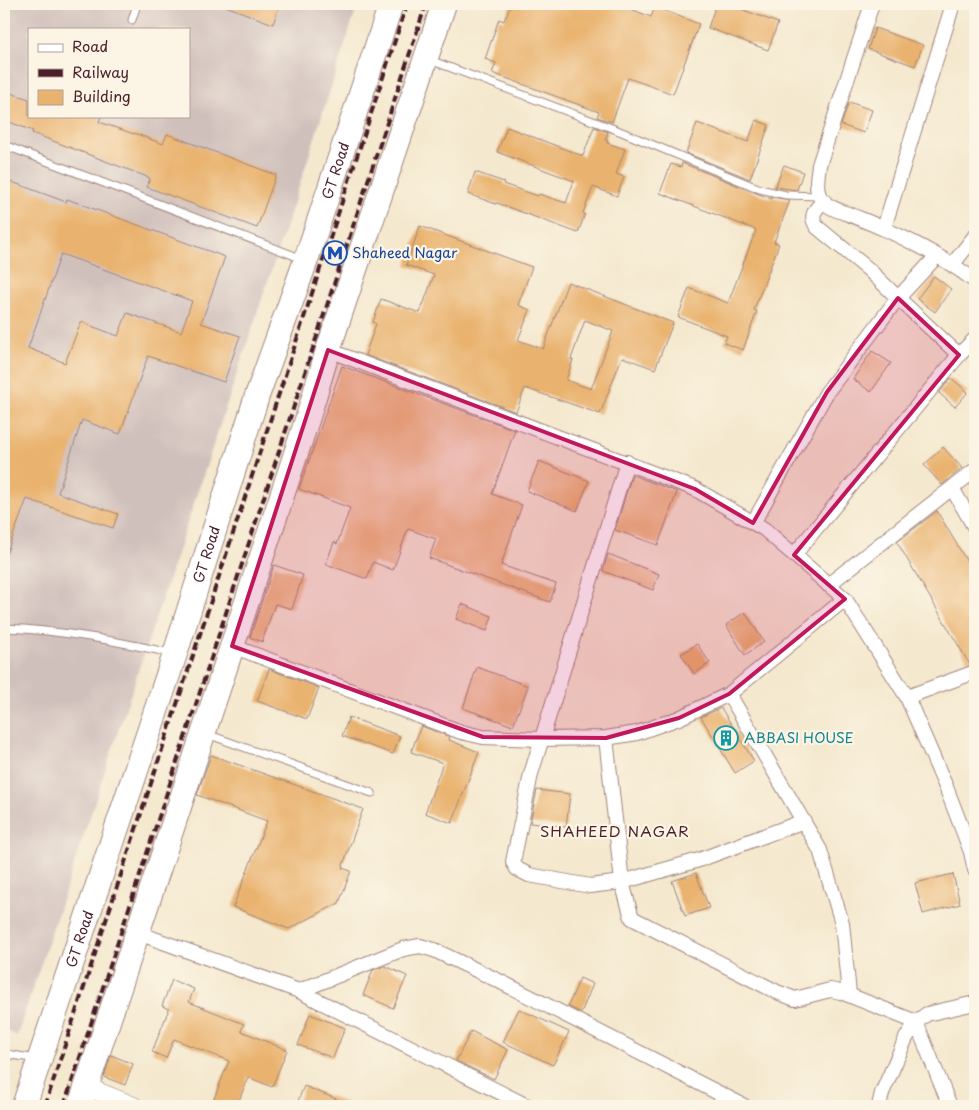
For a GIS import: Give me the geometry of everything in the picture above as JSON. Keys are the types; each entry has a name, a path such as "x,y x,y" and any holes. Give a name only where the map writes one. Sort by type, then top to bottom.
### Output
{"highway":[{"name":"GT Road","path":"24,1106 175,654 258,396 306,260 391,4"},
{"path":"84,1097 308,417 328,350 444,4"}],"street":[{"path":"872,4 819,165 817,184 822,198 831,207 884,228 954,264 975,281"},
{"path":"884,228 953,4"},
{"path":"822,198 813,214 813,221 817,227 868,268 959,356"},
{"path":"954,264 975,236"},
{"path":"753,523 827,392 898,298 937,256"},
{"path":"794,555 975,339"},
{"path":"328,350 695,489 764,529 845,599 907,697 946,787 971,852 975,870"},
{"path":"627,462 531,774 516,848 514,862 517,870 529,875 590,886 622,882 699,860 804,821"},
{"path":"828,585 975,470"},
{"path":"952,488 975,528"},
{"path":"232,646 461,732 483,737 541,739 606,738 637,733 679,718 729,694 845,599"},
{"path":"907,697 975,672"},
{"path":"729,694 820,850 842,924 849,994"},
{"path":"606,738 622,882 632,918 795,999 830,990 849,994 916,1022 950,1106"},
{"path":"138,932 298,990 527,1106"},
{"path":"298,990 403,949 420,946 434,950 498,981 744,1106"},
{"path":"879,1106 882,1093 906,1038 916,1022 927,1014 975,1003"},
{"path":"84,1097 134,1106"}],"lane":[{"path":"132,20 137,4"},
{"path":"426,59 617,130 760,189 786,195 822,198"},
{"path":"4,145 306,260"},
{"path":"4,628 40,630 97,638 175,654"},
{"path":"204,733 372,793"},
{"path":"4,1053 40,1060"}],"highlighted area":[{"path":"898,298 959,355 794,555 845,599 729,694 679,718 606,738 483,737 232,646 328,350 695,489 753,523 827,392"}],"shaded area":[{"path":"4,4 358,4 294,202 17,1036 4,1029"}],"building":[{"path":"224,4 280,4 273,24"},
{"path":"511,4 618,4 651,17 655,7 699,24 673,94 628,78 612,122 597,117 599,112 492,73 496,63 485,59 499,19 504,21"},
{"path":"716,4 728,4 778,23 768,50 708,28"},
{"path":"875,28 923,45 915,66 868,49"},
{"path":"4,91 28,99 28,118 100,118 99,122 163,144 167,134 276,175 257,228 147,187 150,178 32,133 33,131 4,120"},
{"path":"849,102 872,110 864,133 841,125"},
{"path":"756,120 769,125 750,179 686,153 697,123 748,142"},
{"path":"507,127 583,156 594,127 608,132 605,140 608,140 607,143 625,149 616,174 624,177 617,196 593,187 578,233 468,194 475,172 538,196 539,194 566,203 574,181 497,152"},
{"path":"682,163 771,199 772,197 790,200 774,242 779,244 754,310 757,311 743,350 724,343 727,336 678,317 689,288 728,303 756,230 660,193 671,164 681,167"},
{"path":"784,165 803,172 797,190 775,187"},
{"path":"4,179 66,202 67,199 225,257 201,323 240,336 224,382 148,356 120,434 82,420 58,493 118,514 113,528 27,499 4,557 4,429 8,416 4,414","holes":["61,254 192,301 181,332 127,313 118,336 81,322 65,363 28,348"]},
{"path":"420,226 532,267 518,305 530,310 518,340 543,349 568,282 673,323 655,369 622,357 600,414 525,388 516,412 365,355 376,324 373,322 381,299 420,313 434,275 406,265","holes":["585,320 613,331 591,389 566,380 573,360 571,359"]},
{"path":"934,276 951,289 935,312 917,299"},
{"path":"872,351 891,363 871,392 853,379"},
{"path":"342,366 515,430 492,494 522,505 501,565 556,584 550,602 429,558 436,539 408,529 393,570 373,562 367,579 326,564 334,542 337,544 350,508 299,489"},
{"path":"951,378 968,392 955,407 939,393"},
{"path":"943,447 962,468 942,485 924,465"},
{"path":"539,461 589,481 577,511 527,491"},
{"path":"632,475 677,492 658,545 615,530"},
{"path":"937,511 975,575 975,663 970,665 897,542"},
{"path":"608,554 659,574 653,590 603,571"},
{"path":"274,565 303,575 292,609 275,604 262,642 250,637"},
{"path":"462,604 492,616 487,631 456,619"},
{"path":"745,612 764,642 745,655 726,625"},
{"path":"697,644 710,663 694,674 681,654"},
{"path":"477,667 528,686 513,726 463,708"},
{"path":"269,669 319,688 307,719 257,701"},
{"name":"ABBASI HOUSE","path":"721,708 754,761 735,773 701,717"},
{"path":"349,717 400,736 393,754 342,736"},
{"path":"421,726 450,737 449,740 479,752 452,823 425,813 443,763 411,752"},
{"path":"211,755 363,809 342,868 351,871 339,903 289,929 233,907 267,821 197,795"},
{"path":"537,790 570,794 566,827 530,823"},
{"path":"696,873 709,908 685,916 672,881"},
{"path":"953,874 960,904 923,914 915,883"},
{"path":"385,966 407,976 393,1008 363,995 373,970"},
{"path":"580,978 593,984 581,1013 568,1006"},
{"path":"172,980 194,989 189,1002 244,1024 241,1031 287,1050 272,1087 248,1077 237,1106 211,1106 229,1061 174,1039 166,1058 152,1052 169,1009 162,1006"},
{"path":"519,1009 569,1032 553,1065 503,1042"},
{"path":"310,1014 345,1028 333,1058 298,1045"},
{"path":"471,1031 508,1050 494,1079 456,1061"},
{"path":"111,1055 133,1064 125,1085 104,1077"},
{"path":"304,1086 354,1106 296,1106"}],"railway":[{"path":"45,1106 407,4"},
{"path":"64,1106 426,4"}],"place":[{"name":"Shaheed Nagar","path":"335,253"},
{"name":"ABBASI HOUSE","path":"726,738"}],"district":[{"name":"SHAHEED NAGAR","path":"615,832"}]}
